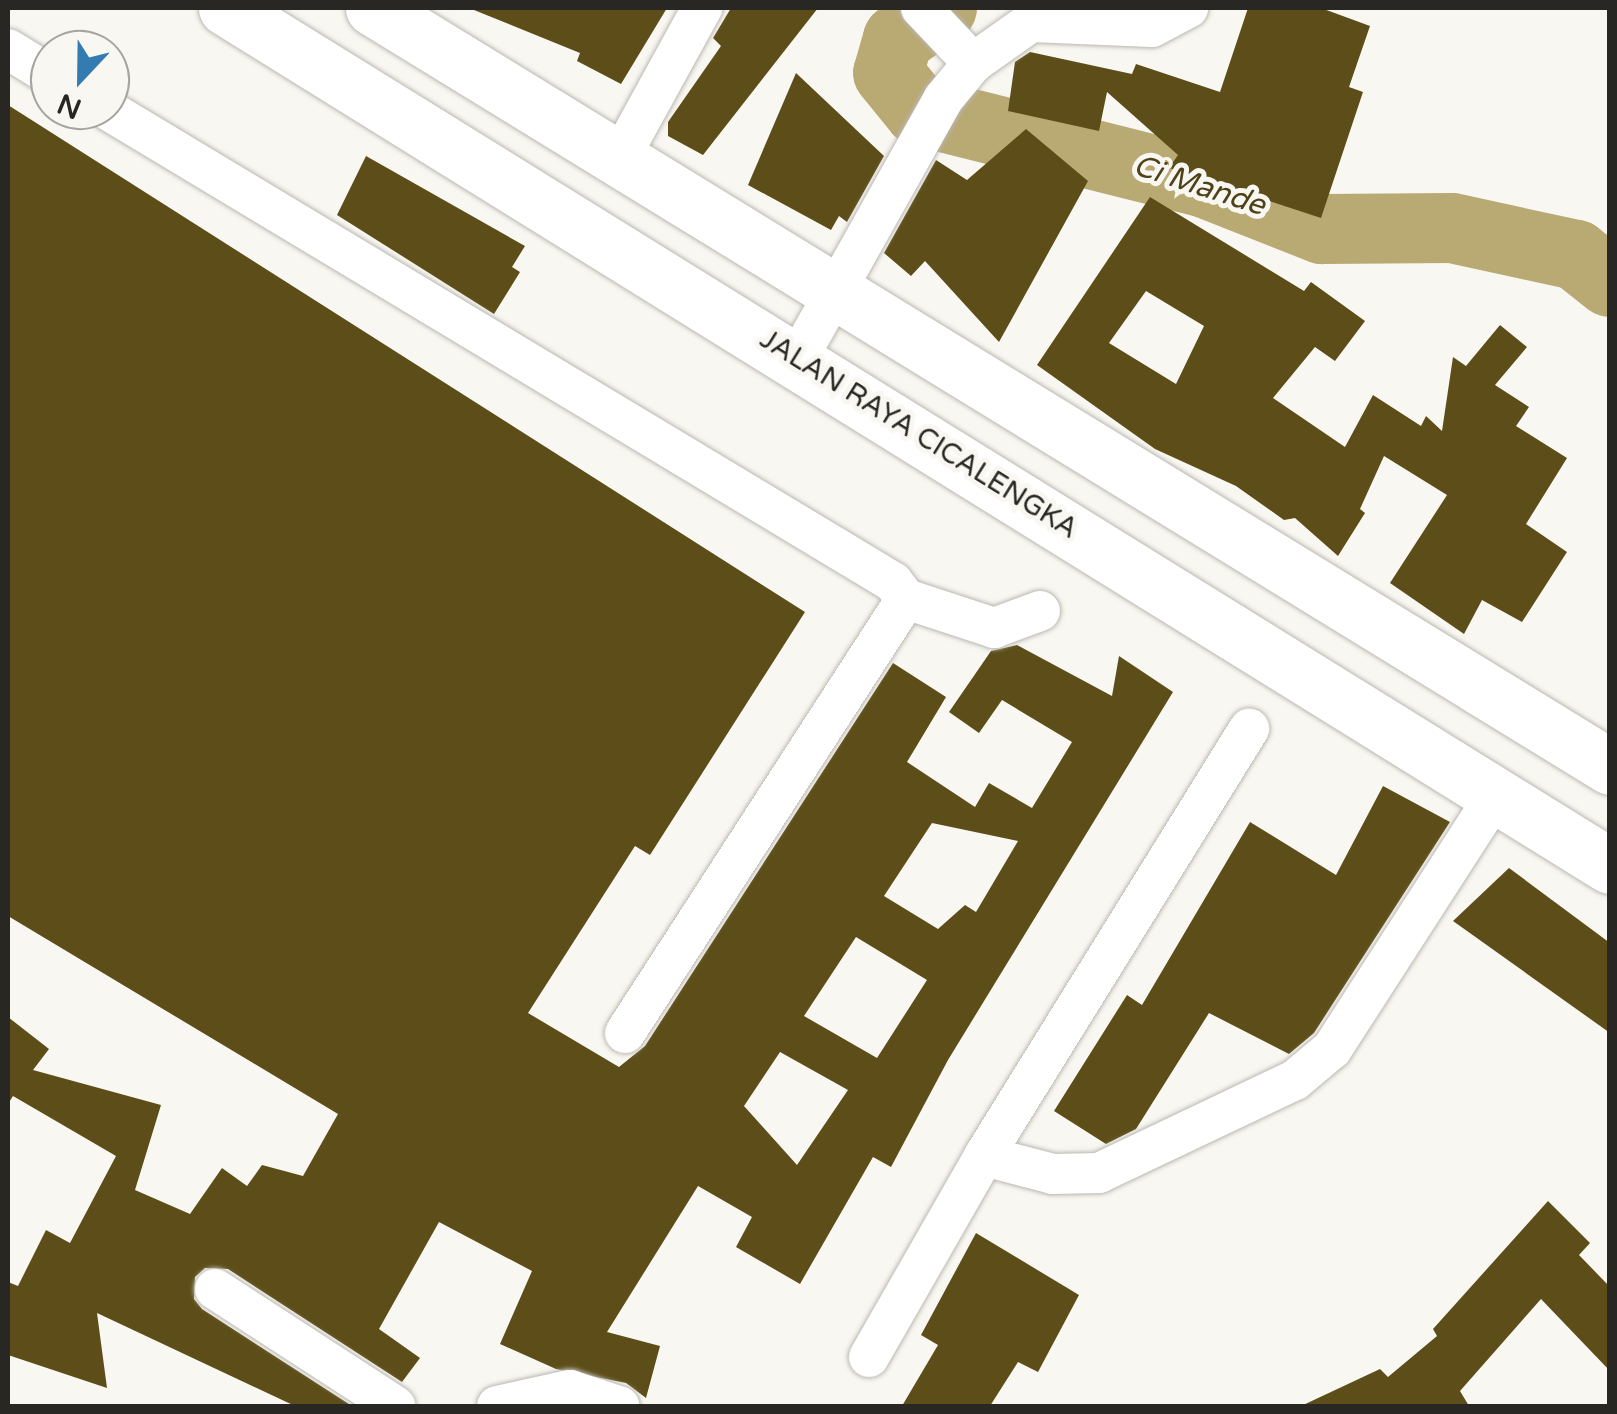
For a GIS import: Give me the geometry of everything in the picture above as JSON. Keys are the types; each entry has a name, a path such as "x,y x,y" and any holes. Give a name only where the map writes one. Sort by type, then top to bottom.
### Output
{"highway":[{"name":"JALAN RAYA CICALENGKA","path":"226,8 798,358 1610,866"},
{"path":"373,8 1610,767"}],"street":[{"path":"618,160 702,8"},
{"path":"798,358 935,115 972,63 1032,22 1152,27 1188,8"},
{"path":"930,18 972,63"},
{"path":"8,49 30,63"},
{"path":"130,123 893,582 906,598 994,628 1040,611"},
{"path":"625,1033 906,598"},
{"path":"869,1357 984,1156 1249,729"},
{"path":"984,1156 1066,1176 1099,1173 1295,1080 1332,1050 1496,795"},
{"path":"215,1289 395,1406"},
{"path":"498,1406 570,1390 619,1406"}],"building":[{"path":"469,8 667,8 621,84 577,61 580,53"},
{"path":"731,8 818,8 703,155 668,136 668,122 721,46 713,38"},
{"path":"1248,8 1321,8 1370,26 1349,87 1363,92 1321,218 1169,168 1178,155 1107,92 1099,131 1008,111 1015,62 1030,52 1132,74 1136,64 1220,92"},
{"path":"796,73 884,156 847,222 839,216 831,230 748,185"},
{"path":"8,105 30,119 30,130 47,130 805,612 650,855 635,846 528,1013 619,1067 645,1046 893,663 946,697 907,762 975,807 989,783 1032,808 1072,742 1002,700 979,733 949,712 991,651 1017,645 1112,696 1119,656 1173,692 948,1060 891,1167 873,1157 800,1284 736,1247 752,1217 698,1186 607,1332 660,1346 646,1398 626,1383 556,1369 500,1344 532,1271 439,1222 379,1329 420,1358 402,1382 228,1269 205,1268 195,1277 194,1299 202,1309 352,1406 295,1406 97,1313 107,1388 8,1355 8,1282 18,1286 46,1230 70,1243 116,1156 13,1096 8,1104 8,1017 49,1049 33,1070 161,1105 135,1190 190,1214 222,1168 247,1186 262,1165 303,1176 338,1114 8,916","holes":["932,823 1018,841 976,912 965,905 938,929 884,896","856,937 927,980 877,1058 804,1016","780,1052 848,1090 797,1165 744,1106"]},
{"path":"1026,129 1088,181 999,342 925,261 911,276 884,253 936,160 967,180"},
{"path":"366,156 525,246 512,267 520,272 494,314 337,215"},
{"path":"1150,197 1304,291 1311,282 1365,321 1335,361 1315,347 1273,398 1345,447 1373,395 1421,426 1426,416 1442,431 1453,357 1466,366 1500,325 1527,347 1495,385 1529,407 1516,426 1567,458 1526,524 1567,552 1522,622 1482,600 1464,634 1390,583 1447,495 1384,456 1360,509 1365,513 1338,556 1295,518 1284,520 1236,486 1155,449 1037,365","holes":["1146,291 1204,326 1176,384 1109,343"]},
{"path":"1383,786 1450,822 1314,1033 1289,1054 1209,1013 1136,1129 1106,1144 1054,1111 1127,995 1142,1005 1250,822 1336,875"},
{"path":"1509,868 1610,943 1610,1033 1453,921"},
{"path":"1548,1201 1590,1243 1579,1255 1610,1287 1610,1371 1541,1299 1460,1391 1469,1406 1301,1406 1380,1369 1388,1377 1437,1336 1433,1329"},
{"path":"976,1233 1079,1295 1038,1372 1018,1362 990,1406 902,1406 938,1345 921,1335"}],"waterway":[{"name":"Ci Mande","path":"942,8 898,39 888,73 919,111 1205,183 1322,229 1452,228 1576,255 1610,282"}]}
